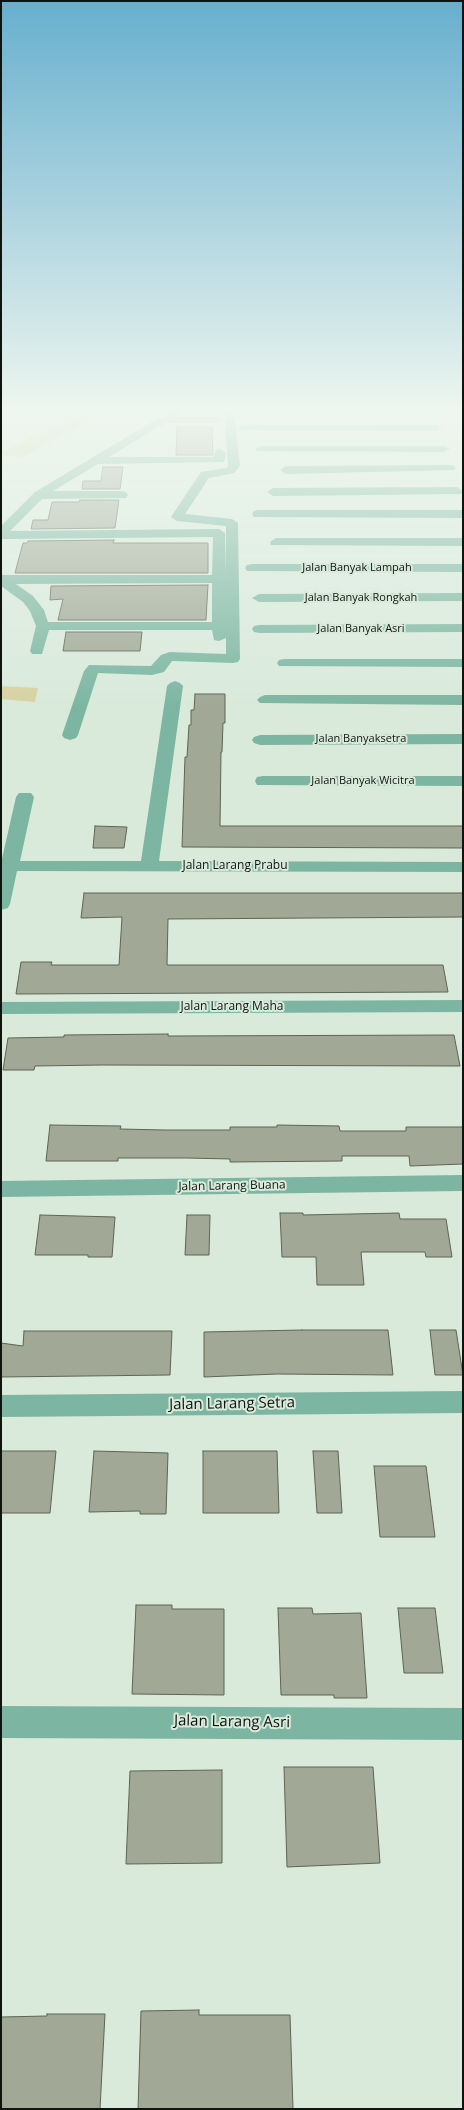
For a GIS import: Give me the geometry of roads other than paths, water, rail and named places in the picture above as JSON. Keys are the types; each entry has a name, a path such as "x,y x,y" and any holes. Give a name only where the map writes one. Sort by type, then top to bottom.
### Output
{"street":[{"path":"1,534 25,509"},
{"path":"70,735 91,671 94,668 152,671 159,669 166,658 170,656 233,659 232,522 177,516 181,509"},
{"path":"258,514 463,514"},
{"path":"1,534 219,533 217,579 220,652"},
{"path":"276,542 463,542"},
{"name":"Jalan Banyak Lampah","path":"252,568 463,568"},
{"path":"2,579 217,579"},
{"path":"2,579 28,599 37,610 42,626 37,651"},
{"name":"Jalan Banyak Rongkah","path":"259,598 463,597"},
{"path":"42,626 218,626"},
{"name":"Jalan Banyak Asri","path":"259,629 463,628"},
{"path":"284,663 463,663"},
{"path":"149,866 175,686"},
{"path":"265,700 463,700"},
{"name":"Jalan Banyaksetra","path":"260,740 463,739"},
{"name":"Jalan Banyak Wicitra","path":"263,781 463,781"},
{"path":"1,904 25,797"},
{"name":"Jalan Larang Prabu","path":"8,866 463,867"},
{"name":"Jalan Larang Maha","path":"1,1008 463,1006"},
{"name":"Jalan Larang Buana","path":"1,1189 463,1183"},
{"name":"Jalan Larang Setra","path":"1,1406 463,1402"},
{"name":"Jalan Larang Asri","path":"1,1722 463,1724"}]}
